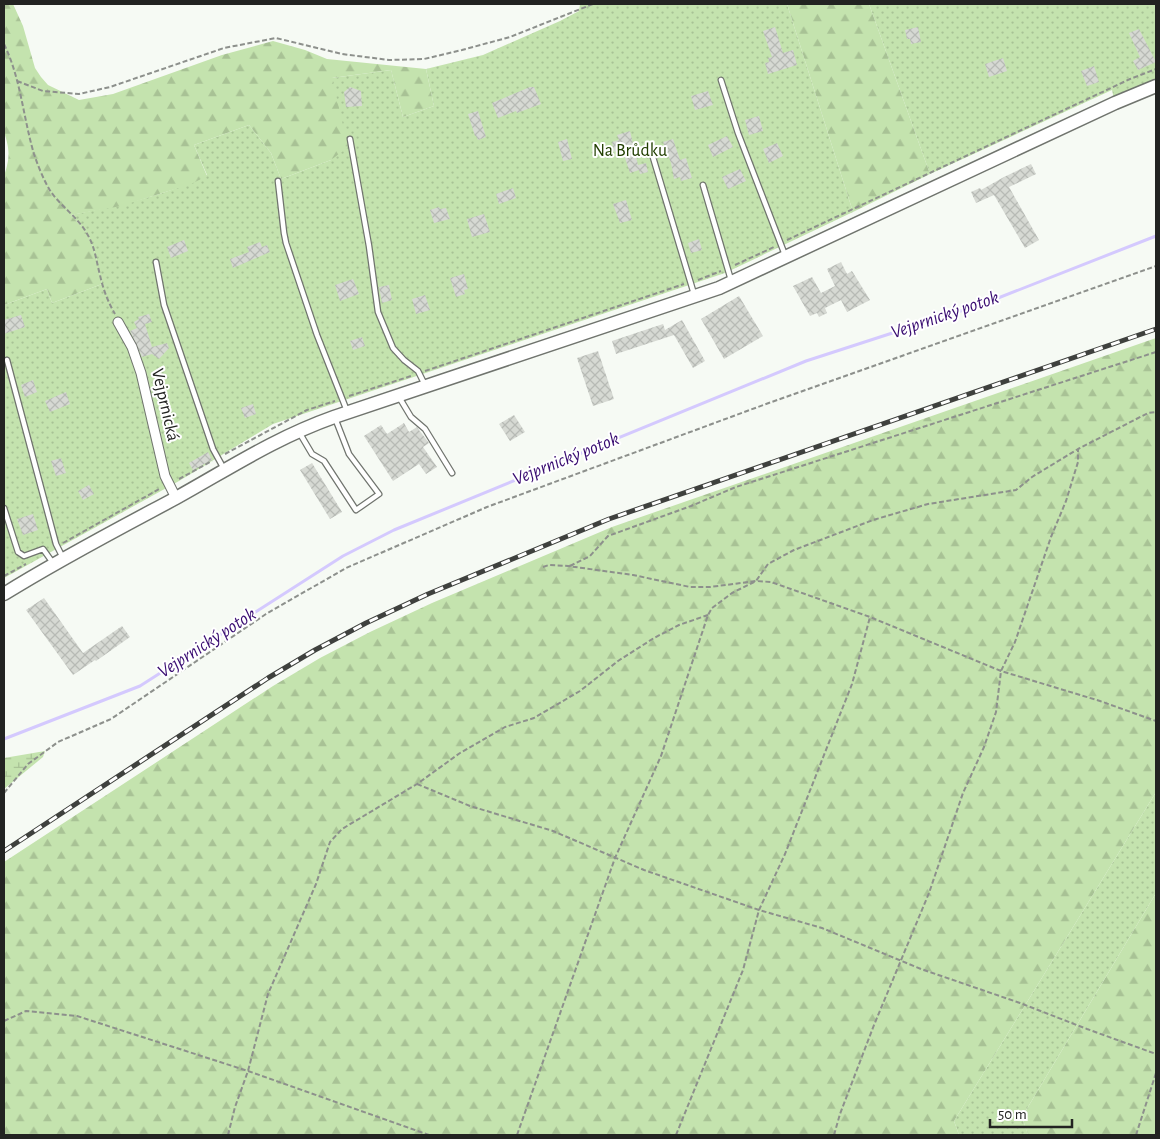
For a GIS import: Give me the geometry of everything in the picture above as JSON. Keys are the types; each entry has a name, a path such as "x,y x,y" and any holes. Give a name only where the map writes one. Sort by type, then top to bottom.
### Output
{"main road":[{"path":"4,594 59,561 176,498 224,469 299,431 334,417 732,282 1115,103 1156,86"}],"street":[{"name":"Vejprnická","path":"118,322 132,347 141,373 160,458 176,498"}],"lane":[{"path":"721,80 738,133 786,258"},
{"path":"350,139 369,246 378,312 393,348 418,371 426,387"},
{"path":"652,154 695,296"},
{"path":"278,181 286,243 317,335 348,413"},
{"path":"703,185 732,282"},
{"path":"156,262 164,305 213,449 224,469"},
{"path":"7,360 59,561"},
{"path":"399,396 411,417 425,430 452,473"},
{"path":"299,431 312,454 324,460 356,510 379,494 349,454 334,417"},
{"path":"4,508 18,552 24,556 43,549 59,561"}],"path":[{"path":"18,81 43,91 79,94 110,87 224,48 276,38 342,54 390,60 424,58 510,37 593,4"},
{"path":"4,44 11,58 18,81 34,154 50,191 86,232 94,249 108,300 118,322"},
{"path":"787,241 1130,79 1156,69"},
{"path":"732,266 778,245"},
{"path":"4,793 28,764 58,742 111,719 266,614 346,568 488,507 766,404 1156,266"},
{"path":"420,373 723,270"},
{"path":"568,566 590,556 608,536 691,506 736,487 1156,352"},
{"path":"345,398 410,376"},
{"path":"221,456 308,410 336,401"},
{"path":"517,1135 615,858 661,756 712,608 732,593 756,580 768,564 794,550 874,520 928,504 1016,490 1078,449 1148,414 1156,412"},
{"path":"834,1135 840,1114 874,1025 929,894 963,793 984,747 996,712 1002,671 1015,642 1050,537 1066,501 1078,462 1078,449"},
{"path":"56,547 212,461"},
{"path":"4,576 30,561"},
{"path":"543,567 549,565 568,566 633,574 690,587 710,587 756,580 771,582 870,617 1002,671 1100,701 1156,721"},
{"path":"228,1135 235,1107 248,1071 268,994 316,884 330,842 342,829 417,784 460,753 505,727 534,718 580,691 618,661 654,638 679,625 708,616"},
{"path":"676,1135 742,970 759,910 785,854 852,684 870,617"},
{"path":"417,784 470,806 553,831 644,870 759,910 822,928 902,961 1156,1054"},
{"path":"4,1021 26,1011 76,1016 248,1071 428,1135"},
{"path":"1136,1135 1155,1075"}],"green space":[{"path":"4,4 13,4 23,26 35,68 41,77 48,85 79,100 113,94 222,55 273,41 305,50 327,59 426,69 434,106 403,117 391,70 332,78 348,147 331,160 281,179 271,153 249,125 194,145 207,176 191,184 121,206 71,215 86,232 94,249 102,284 52,303 47,289 4,305 4,176 8,154 4,132"},
{"name":"Na Brůdku","path":"580,4 787,4 853,212 725,273 273,424 179,481 4,578 4,305 47,289 52,303 102,284 94,249 86,232 71,215 158,195 207,175 194,145 249,125 271,153 281,179 331,160 332,78 391,70 403,117 434,106 426,69 483,55 560,21 579,11"},
{"path":"787,4 869,4 930,174 853,212"},
{"path":"869,4 1156,4 1156,86 1115,103 1112,90 930,174"},
{"path":"1156,338 1156,792 954,1121 959,1135 4,1135 4,862 273,686 320,658 432,603 612,527"},
{"path":"45,751 43,757 4,789 4,758"},
{"path":"1156,792 1156,893 1022,1117 1028,1135 959,1135 954,1121"},
{"path":"1156,893 1156,1135 1028,1135 1022,1117"}],"building":[{"path":"775,27 783,53 793,50 797,65 768,74 765,63 769,62 768,58 772,57 763,31"},
{"path":"918,27 921,42 911,44 910,39 907,39 905,30"},
{"path":"1139,29 1156,62 1138,70 1133,61 1140,57 1129,33"},
{"path":"1003,58 1007,71 989,77 985,64"},
{"path":"1094,66 1099,82 1087,86 1081,71"},
{"path":"350,87 361,91 362,106 346,107 344,92"},
{"path":"534,87 541,104 498,118 492,103"},
{"path":"708,91 713,105 695,110 691,96"},
{"path":"478,111 486,137 478,140 468,114"},
{"path":"759,116 763,131 749,135 745,120"},
{"path":"630,131 638,165 646,163 648,172 640,174 639,170 630,173 622,149 614,152 612,142 619,140 617,135"},
{"path":"727,136 733,147 713,157 708,145"},
{"path":"567,139 572,159 563,161 558,142"},
{"path":"673,139 680,160 686,158 692,178 681,181 680,177 674,179 671,163 663,142"},
{"path":"777,143 783,156 769,163 763,149"},
{"path":"1031,164 1036,174 1009,187 1039,240 1025,248 994,195 976,203 971,192 980,188 981,190"},
{"path":"740,169 746,181 728,189 722,177"},
{"path":"513,188 516,198 499,204 496,194"},
{"path":"626,200 632,220 620,223 613,204"},
{"path":"439,207 440,209 446,208 450,219 434,223 430,210"},
{"path":"484,214 490,232 472,237 467,219"},
{"path":"699,239 702,250 691,253 688,243"},
{"path":"184,240 188,251 171,258 167,247"},
{"path":"260,242 262,247 267,245 270,252 233,268 230,259 249,252 247,247"},
{"path":"841,262 847,274 852,271 870,300 847,312 841,300 825,308 827,313 819,317 817,313 810,316 793,286 812,277 821,293 835,286 827,269"},
{"path":"464,274 468,289 464,290 465,294 456,297 450,278"},
{"path":"353,279 359,294 340,301 335,285"},
{"path":"389,285 392,300 382,303 379,287"},
{"path":"425,295 430,310 416,314 412,299"},
{"path":"739,296 763,336 724,359 701,319"},
{"path":"149,314 152,322 145,324 152,347 167,343 169,348 159,359 152,354 142,357 130,331 137,328 134,322 139,319 138,317"},
{"path":"21,315 25,327 4,334 4,320"},
{"path":"682,320 705,361 693,368 674,335 616,354 612,341 663,324 665,330"},
{"path":"362,337 365,346 353,350 350,341"},
{"path":"598,351 614,399 593,406 577,358"},
{"path":"33,380 37,392 25,397 21,385"},
{"path":"66,392 70,404 50,412 45,401"},
{"path":"253,404 256,414 245,418 241,408"},
{"path":"514,415 525,432 510,441 499,424"},
{"path":"404,423 409,432 417,427 429,443 423,447 437,467 426,474 419,464 393,481 364,436 381,425 387,434"},
{"path":"208,452 212,460 193,470 189,463"},
{"path":"61,458 66,473 56,476 51,461"},
{"path":"312,463 342,512 330,519 300,470"},
{"path":"89,485 94,494 83,500 78,491"},
{"path":"33,514 38,530 23,535 17,519"},
{"path":"44,598 83,653 122,626 130,637 73,675 26,610"}],"waterway":[{"name":"Vejprnický potok","path":"4,739 140,686 343,556 394,530 806,361 988,302 1156,236"}],"railway":[{"path":"4,851 268,678 366,623 428,594 609,519 1156,329"}]}
